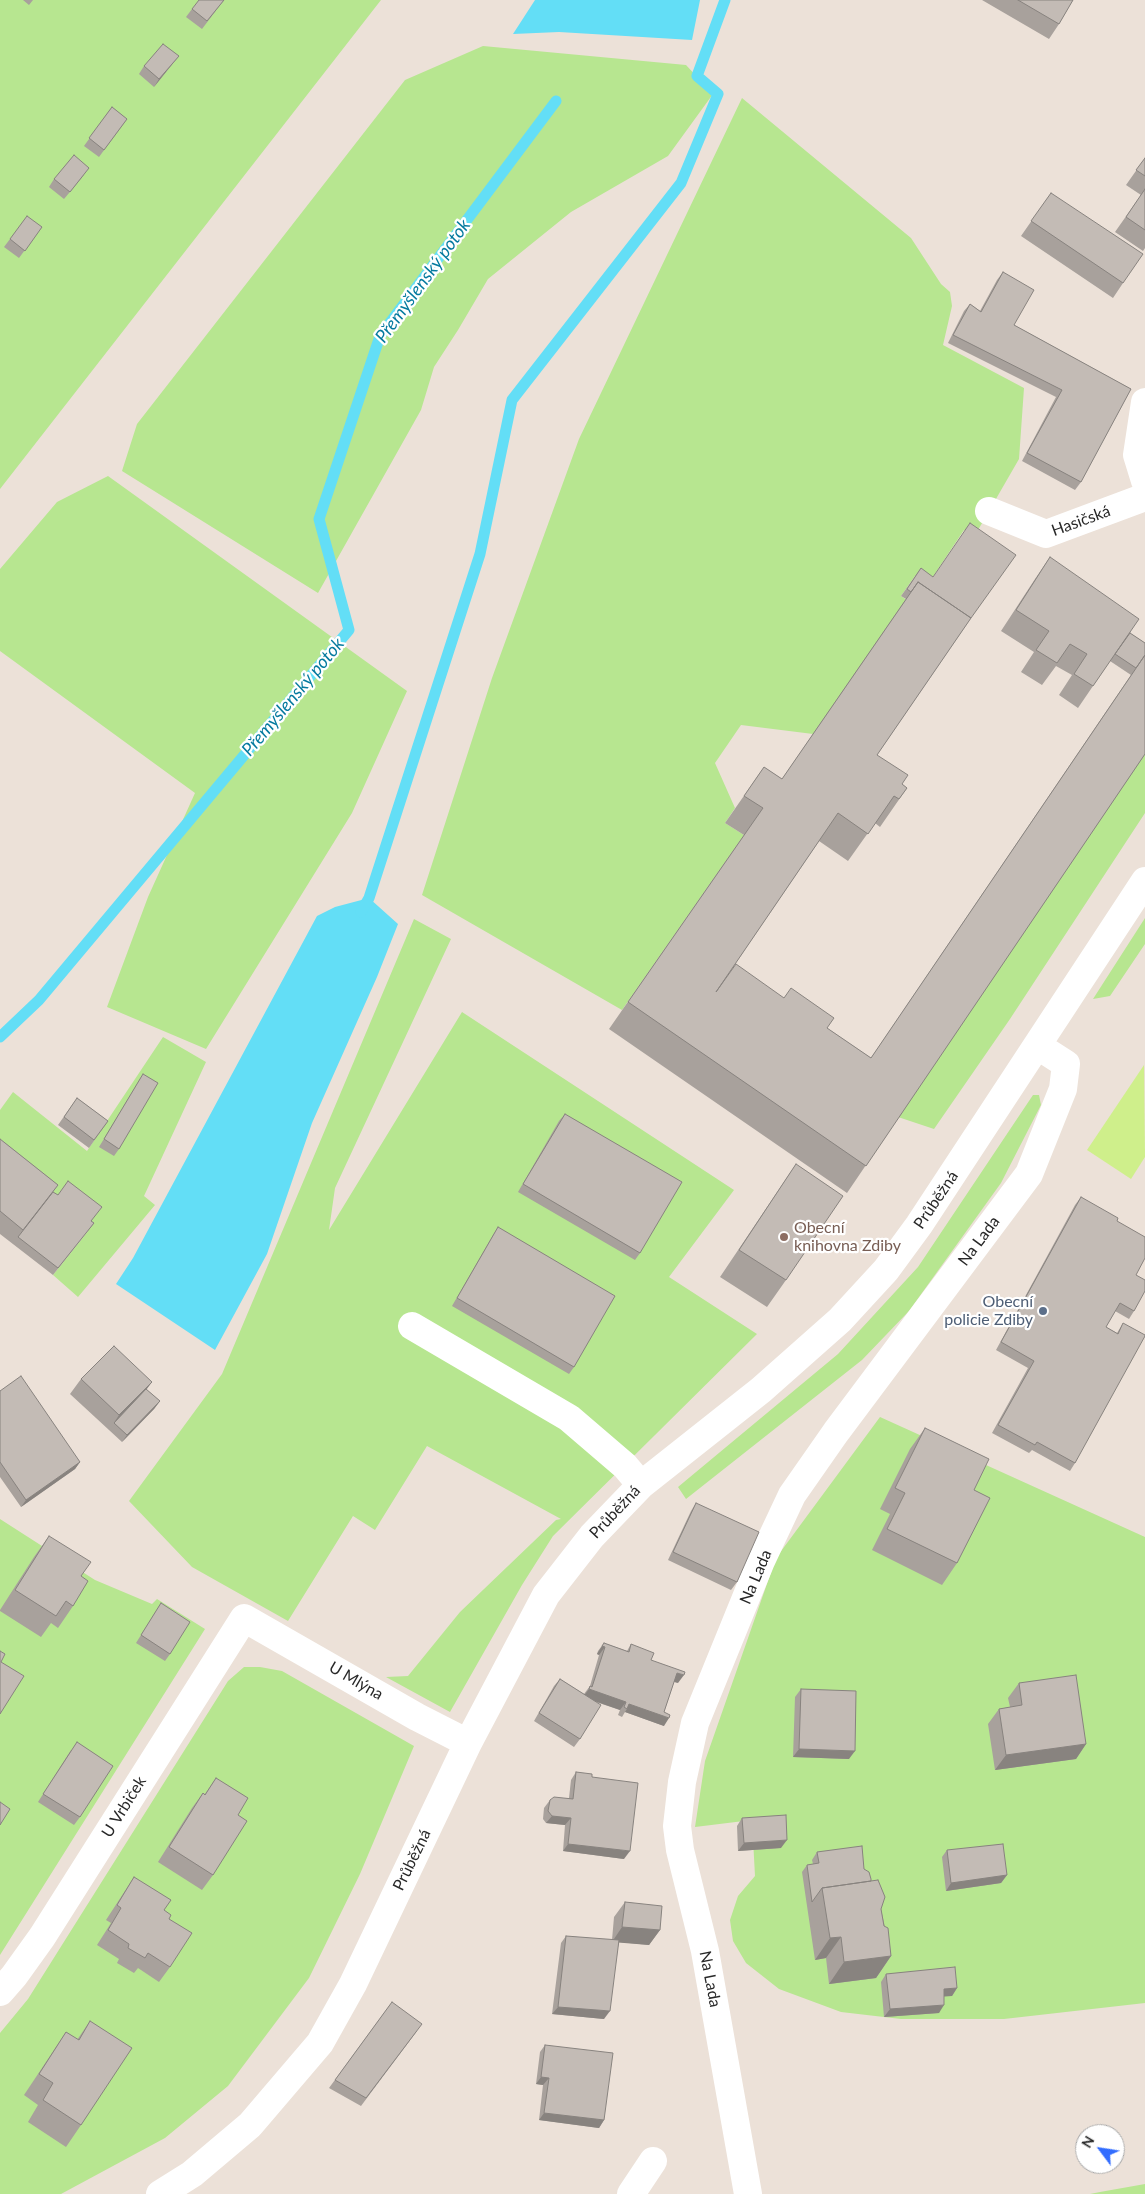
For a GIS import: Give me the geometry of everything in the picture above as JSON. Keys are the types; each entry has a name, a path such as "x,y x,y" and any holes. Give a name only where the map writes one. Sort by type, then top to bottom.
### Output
{"street":[{"path":"1145,402 1137,455 1145,481"},
{"name":"Hasičská","path":"989,511 1046,534 1145,497"},
{"name":"Průběžná","path":"160,2194 192,2174 250,2125 320,2043 353,1984 468,1743 546,1596 592,1536 641,1484 761,1390 840,1320 886,1270 919,1225 1145,881"},
{"name":"Na Lada","path":"748,2194 705,1951 680,1850 677,1826 682,1782 695,1723 761,1561 792,1495 842,1424 1029,1174 1063,1089 1066,1064 1038,1046"},
{"path":"412,1326 569,1418 625,1466 641,1484"},
{"name":"U Mlýna","path":"244,1618 417,1717 468,1743"},
{"name":"U Vrbiček","path":"0,1992 42,1937 244,1618"},
{"path":"631,2194 653,2161"}],"green space":[{"path":"0,0 381,0 0,489"},
{"path":"483,46 686,65 713,94 668,156 571,212 488,279 434,367 421,410 318,593 122,471 137,424 405,80"},
{"path":"742,98 911,238 941,284 950,292 952,306 943,345 1024,388 1019,459 974,537 964,530 928,584 915,576 901,596 914,605 813,734 741,725 715,763 735,808 725,823 744,835 622,1010 422,895 492,678 579,439"},
{"path":"108,476 407,691 352,813 206,1049 107,1007 148,897 195,793 0,651 0,569 57,502"},
{"path":"1145,753 1145,813 1010,1019 934,1129 898,1117"},
{"path":"1145,918 1145,944 1110,996 1093,999"},
{"path":"414,919 451,939 335,1188 329,1230 462,1012 734,1190 669,1277 757,1334 553,1536 522,1585 450,1712 386,1677 408,1676 460,1612 556,1520 561,1519 427,1446 375,1530 353,1516 288,1621 192,1567 129,1501 222,1374"},
{"path":"163,1037 206,1062 144,1196 155,1205 78,1297 53,1275 88,1231 0,1162 0,1110 13,1092 87,1151"},
{"path":"1144,1065 1145,1157 1131,1179 1087,1150"},
{"path":"1033,1095 1039,1095 1041,1105 1001,1183 909,1311 862,1360 686,1499 678,1487 838,1354 918,1267"},
{"path":"880,1417 1145,1537 1145,2003 1004,2019 901,2019 841,2012 779,1989 746,1963 733,1941 730,1920 738,1896 755,1876 752,1820 695,1827 705,1761 776,1558"},
{"path":"0,1519 95,1580 152,1604 157,1599 205,1629 0,1955"},
{"path":"244,1667 260,1667 282,1671 414,1746 360,1874 309,1978 228,2086 165,2138 61,2194 0,2194 0,2033 28,1999 228,1681"},
{"path":"1145,2184 1145,2194 1090,2194 1100,2192"}],"water":[{"path":"535,0 700,0 692,40 559,32 513,34"},
{"path":"369,898 398,924 377,977 312,1123 267,1254 215,1350 116,1284 133,1258 317,916 335,907"}],"building":[{"path":"199,0 224,0 207,21 192,9"},
{"path":"1018,0 1073,0 1059,24"},
{"path":"163,44 179,56 159,79 144,66"},
{"path":"112,107 127,119 104,150 89,138"},
{"path":"74,155 89,168 70,192 54,179"},
{"path":"1145,158 1145,176 1136,170"},
{"path":"1145,189 1145,230 1126,217"},
{"path":"1051,193 1143,254 1123,283 1031,221"},
{"path":"27,216 42,227 25,251 10,239"},
{"path":"1003,272 1034,290 1014,325 1131,389 1081,482 1027,453 1062,390 953,335 970,304 981,312"},
{"path":"970,523 1016,555 971,618 918,582 911,592 907,589 921,568 933,577"},
{"path":"1050,557 1139,619 1093,686 1074,674 1087,654 1070,644 1057,663 1036,650 1049,631 1016,610"},
{"path":"918,582 971,618 877,755 908,775 902,784 907,788 899,799 894,796 868,834 838,813 716,992 736,964 784,998 791,988 834,1018 827,1028 871,1058 1145,655 1145,754 866,1166 628,1002 763,808 744,796 764,767 782,779"},
{"path":"1130,633 1145,643 1145,655 1136,668 1115,654"},
{"path":"143,1074 158,1083 119,1149 104,1139"},
{"path":"77,1098 108,1121 94,1140 64,1117"},
{"path":"565,1114 682,1182 640,1253 523,1184"},
{"path":"0,1139 58,1185 23,1230 0,1211"},
{"path":"796,1164 843,1196 786,1280 739,1250"},
{"path":"68,1181 102,1207 91,1221 94,1223 58,1268 18,1237 53,1192 58,1195"},
{"path":"1081,1197 1118,1218 1117,1221 1145,1237 1145,1258 1136,1275 1145,1280 1145,1291 1134,1311 1120,1303 1106,1327 1118,1334 1123,1323 1145,1336 1075,1463 1037,1442 1035,1445 998,1425 1034,1361 1001,1342"},
{"path":"498,1227 615,1296 574,1367 457,1298"},
{"path":"114,1346 152,1382 119,1415 81,1379"},
{"path":"21,1376 80,1462 26,1500 0,1462 0,1391"},
{"path":"146,1389 160,1401 127,1435 114,1423"},
{"path":"925,1428 989,1459 974,1490 990,1498 957,1563 887,1529 905,1493 895,1488"},
{"path":"696,1503 759,1532 737,1582 673,1552"},
{"path":"49,1536 91,1562 81,1576 88,1581 73,1606 66,1601 56,1616 15,1590"},
{"path":"161,1603 190,1622 170,1654 141,1635"},
{"path":"604,1643 629,1652 631,1644 654,1653 651,1660 685,1672 684,1675 677,1673 664,1712 670,1715 669,1718 629,1704 627,1709 624,1707 626,1702 589,1689 590,1686 592,1687 605,1647 602,1646"},
{"path":"0,1651 5,1654 1,1662 24,1676 0,1714"},
{"path":"1076,1675 1086,1744 1006,1755 999,1709 1022,1705 1019,1683"},
{"path":"560,1679 601,1705 580,1739 539,1713"},
{"path":"801,1689 856,1691 855,1751 799,1749"},
{"path":"77,1742 113,1766 80,1817 43,1794"},
{"path":"576,1772 592,1774 592,1777 638,1783 630,1851 568,1844 571,1818 552,1816 548,1811 550,1800 554,1797 573,1799"},
{"path":"216,1778 248,1798 238,1815 247,1821 213,1875 169,1847 203,1793 205,1795"},
{"path":"0,1802 10,1809 0,1825"},
{"path":"786,1815 787,1840 744,1843 742,1818"},
{"path":"1003,1844 1007,1875 951,1883 947,1850"},
{"path":"862,1846 864,1869 869,1872 871,1881 822,1888 812,1902 807,1865 819,1863 817,1852"},
{"path":"134,1877 171,1900 164,1910 171,1915 169,1919 192,1933 170,1967 148,1953 145,1958 128,1948 129,1944 108,1930 121,1908 117,1905"},
{"path":"878,1880 885,1897 881,1909 884,1926 888,1928 891,1956 844,1962 841,1937 830,1938 822,1888"},
{"path":"625,1902 662,1906 660,1930 622,1927"},
{"path":"566,1936 619,1940 610,2011 558,2007"},
{"path":"955,1967 957,1988 944,1989 944,2005 890,2009 886,1974"},
{"path":"392,2002 422,2024 366,2098 335,2080"},
{"path":"90,2021 132,2048 81,2125 43,2100 53,2083 39,2074 66,2032 79,2040"},
{"path":"545,2045 613,2053 604,2120 544,2113 549,2078 541,2077"}],"waterway":[{"path":"361,912 369,898 480,554 512,400 681,183 718,94 697,76 725,0"},
{"name":"Přemyšlenský potok","path":"0,1037 39,1000 349,630 319,519 380,336 556,101"}],"place":[{"name":"Obecní knihovna Zdiby","path":"784,1237"},
{"name":"Obecní policie Zdiby","path":"1043,1311"}]}
